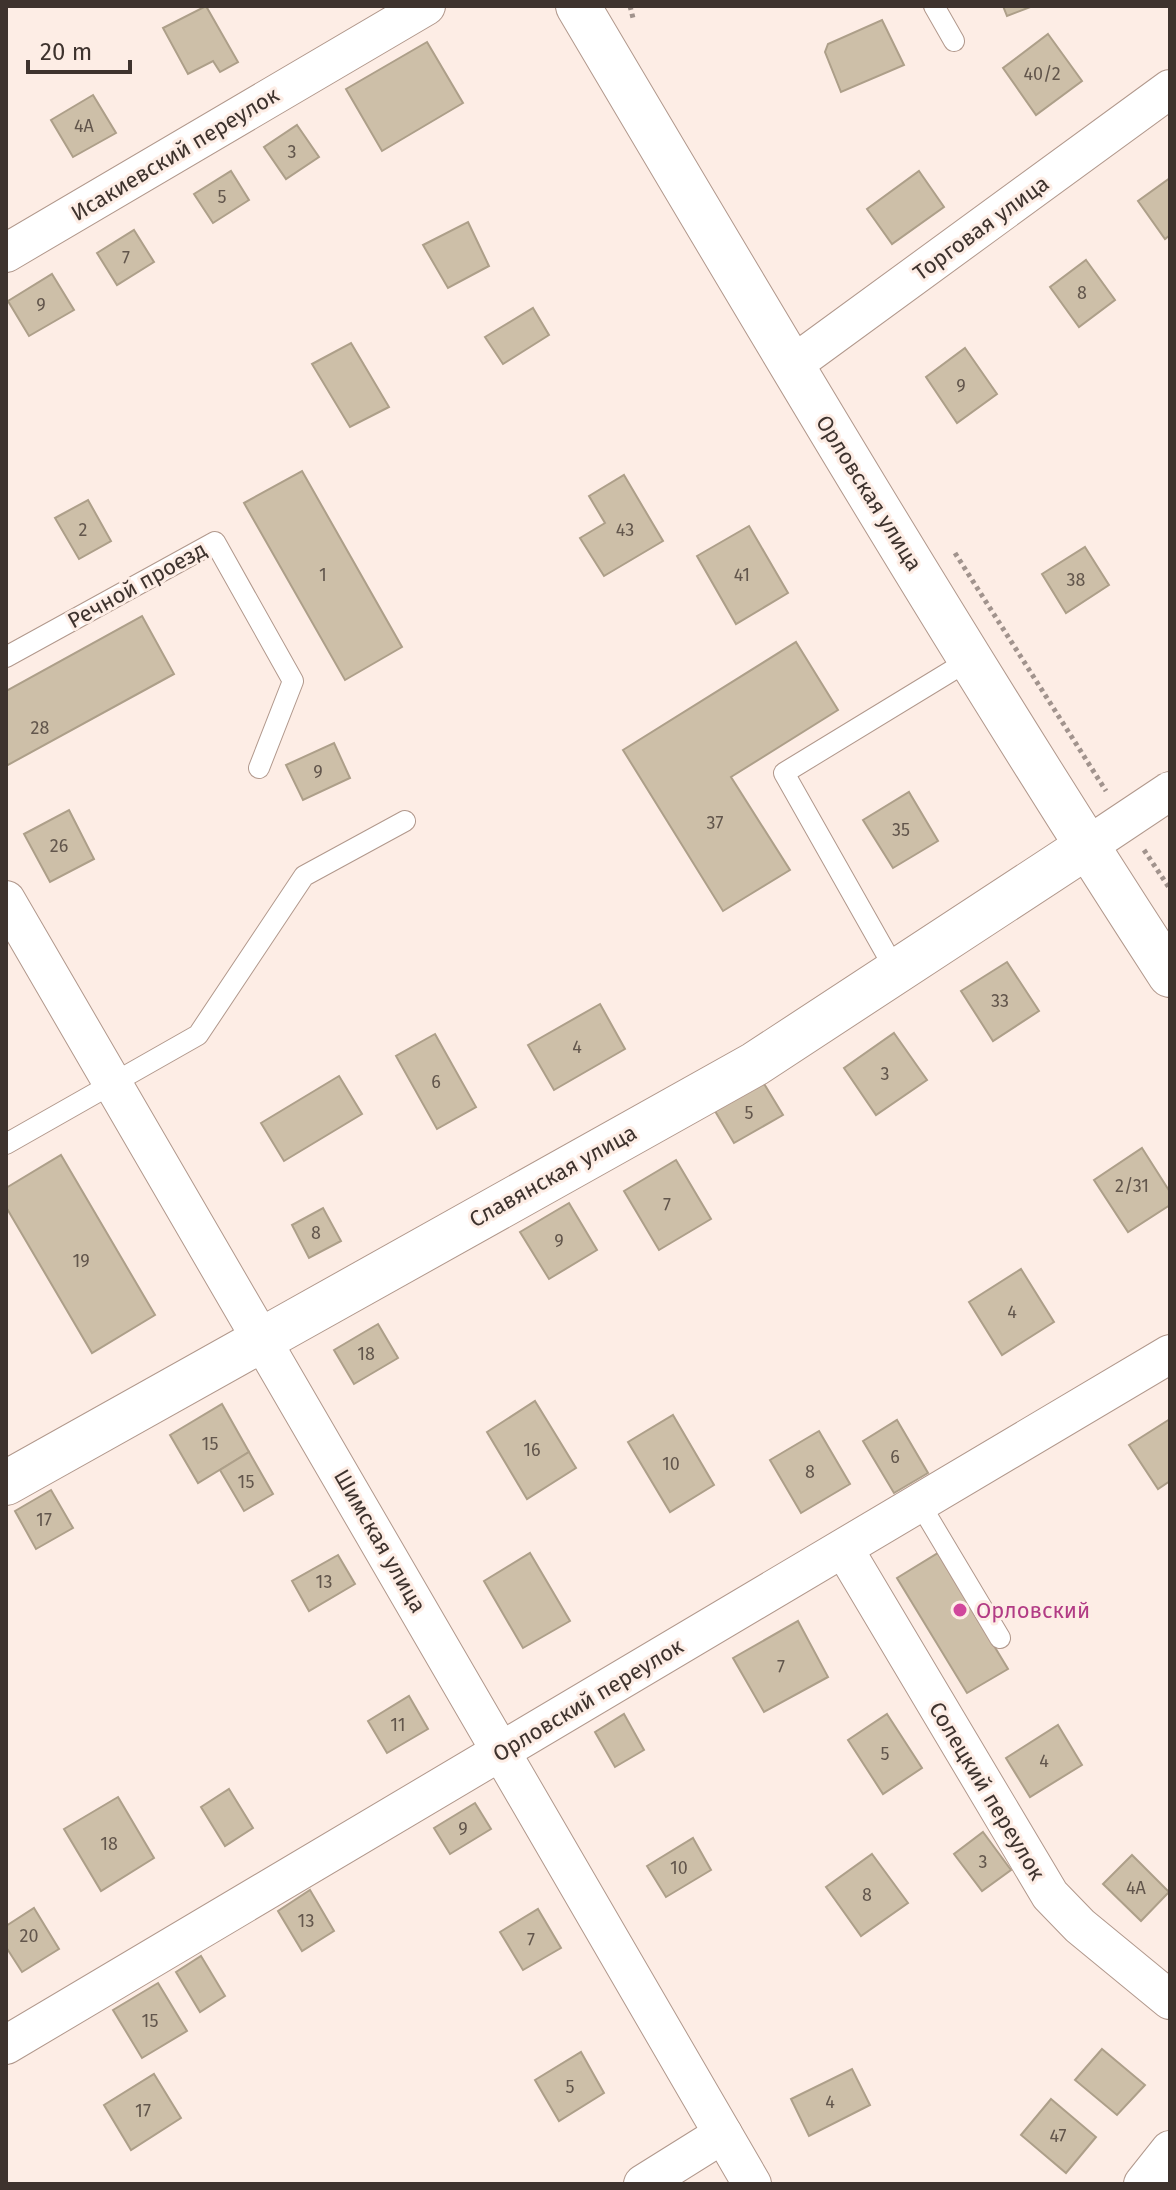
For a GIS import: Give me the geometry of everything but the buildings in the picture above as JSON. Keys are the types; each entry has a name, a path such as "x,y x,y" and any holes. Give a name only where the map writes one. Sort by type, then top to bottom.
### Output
{"street":[{"name":"Исакиевский переулок","path":"6,253 426,6"},
{"name":"Орловская улица","path":"578,6 791,366 1086,847 1170,975"},
{"name":"Торговая улица","path":"791,366 1170,89"},
{"path":"1086,847 1170,791"},
{"name":"Славянская улица","path":"6,1483 755,1064 1086,847"},
{"name":"Шимская улица","path":"6,900 752,2184"},
{"name":"Орловский переулок","path":"6,2045 1170,1354"},
{"name":"Солецкий переулок","path":"844,1549 1050,1895 1080,1926 1170,2000"},
{"path":"643,2184 723,2134"},
{"path":"1143,2184 1170,2150"}],"lane":[{"path":"934,6 954,41"},
{"name":"Речной проезд","path":"6,657 215,542 293,681 259,768"},
{"path":"896,971 784,773 971,659"},
{"path":"6,1144 198,1035 304,876 405,821"},
{"path":"920,1504 1000,1638"}],"place":[{"name":"Орловский","path":"960,1610"}]}
